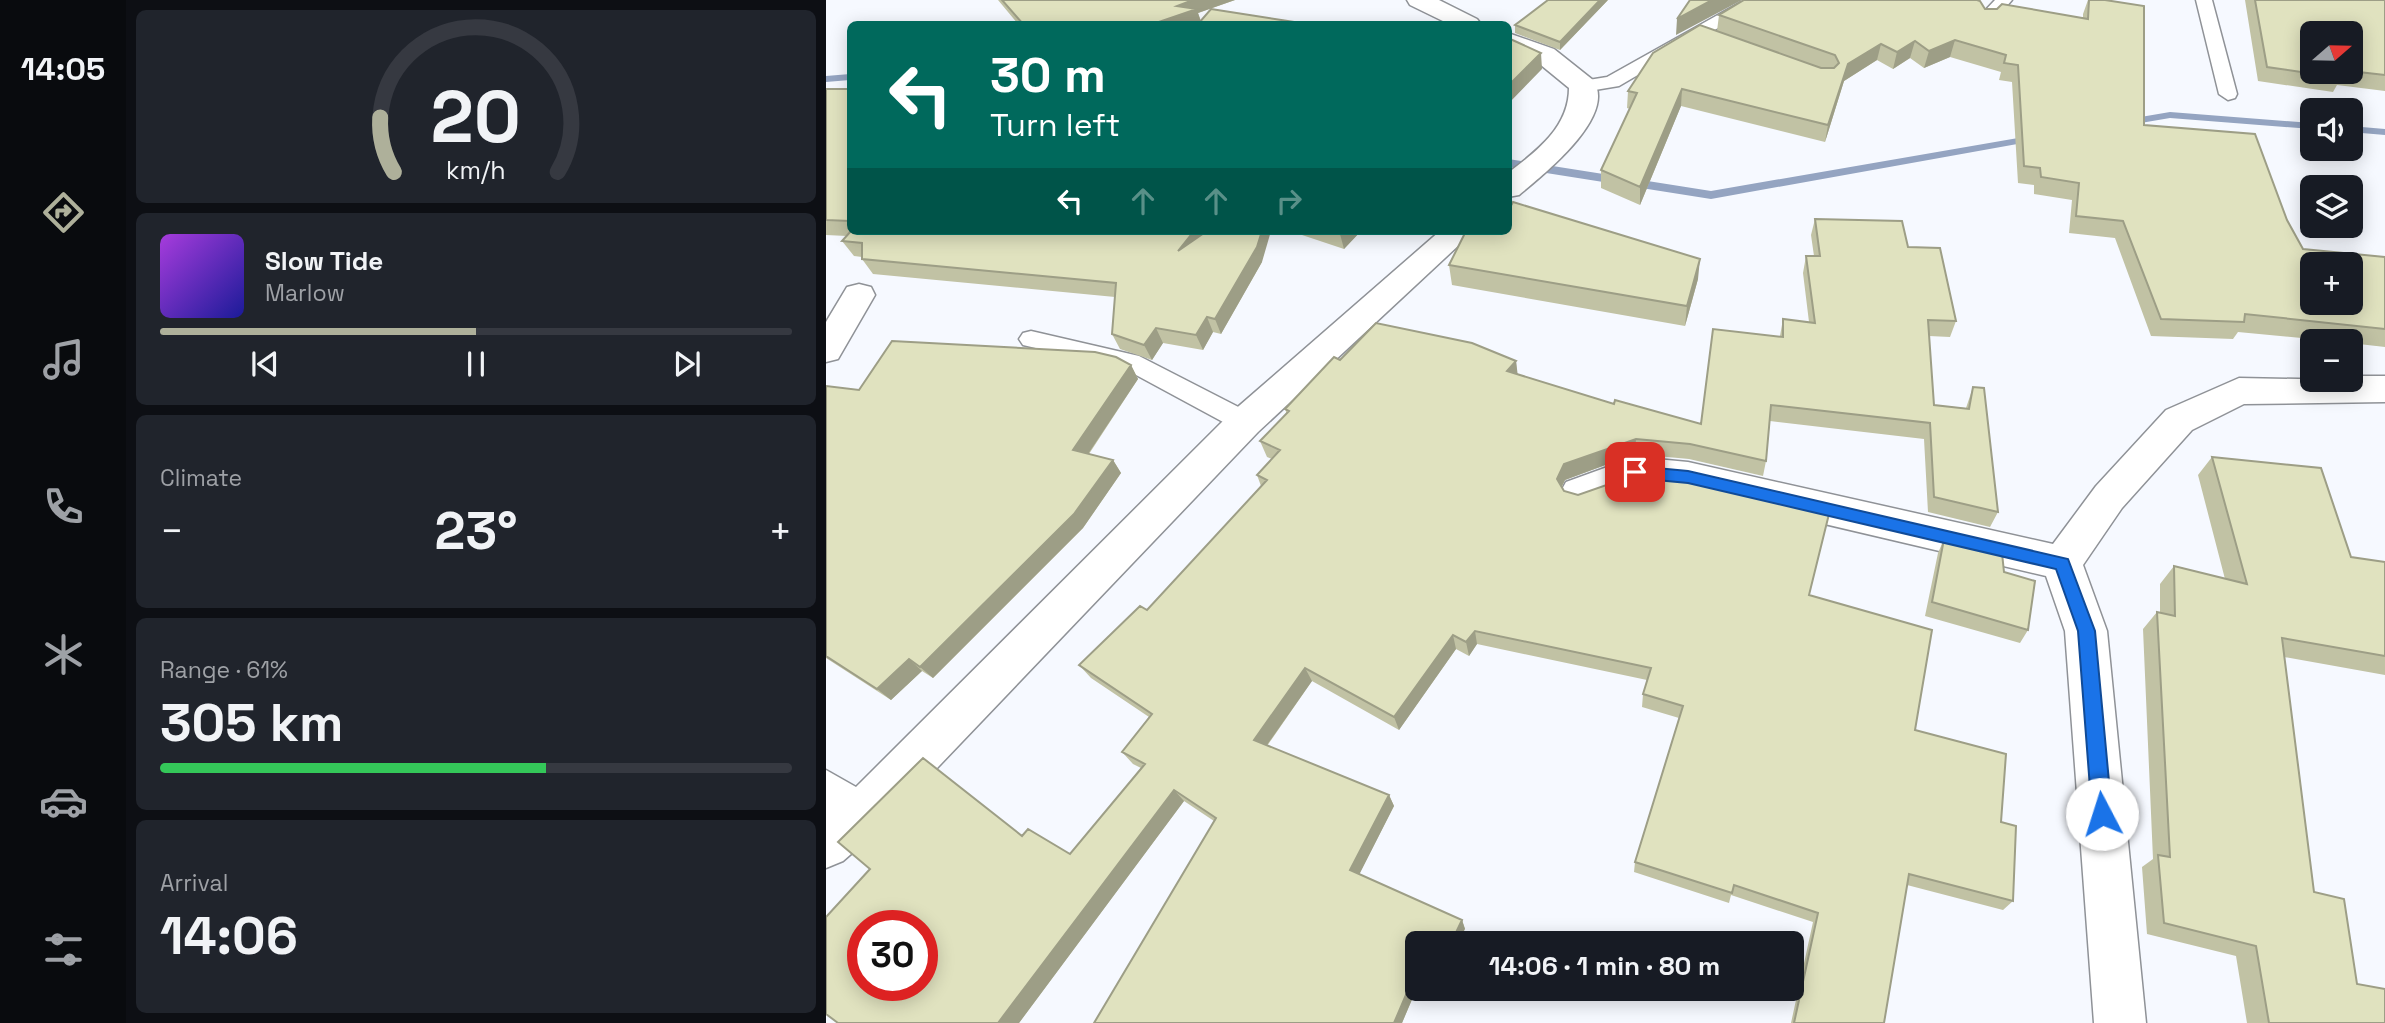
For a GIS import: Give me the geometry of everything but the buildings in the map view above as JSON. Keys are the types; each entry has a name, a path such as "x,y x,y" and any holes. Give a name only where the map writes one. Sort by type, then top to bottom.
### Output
{"street":[{"path":"1419,0 1462,21"},
{"path":"1512,43 1545,55 1583,86 1586,101 1557,149 1512,185"},
{"path":"837,818 1245,422 1455,235"},
{"path":"826,350 859,295"},
{"path":"2062,564 2109,497 2179,420 2239,391 2385,389"},
{"path":"1579,493 1635,472 1688,477 2062,564"},
{"path":"2062,564 2086,631 2120,1023"}],"lane":[{"path":"1986,19 2004,0"},
{"path":"2204,0 2228,94"},
{"path":"1583,86 1612,82 1741,7"},
{"path":"1697,33 1723,42"},
{"path":"1031,339 1131,362 1245,422"}],"waterway":[{"path":"826,79 847,77"},
{"path":"2123,123 2170,115 2300,125"},
{"path":"2363,130 2385,132"},
{"path":"1512,164 1711,195 2035,138"}],"route":[{"path":"1635,472 1688,477 2062,564 2086,631 2102,814"}]}
